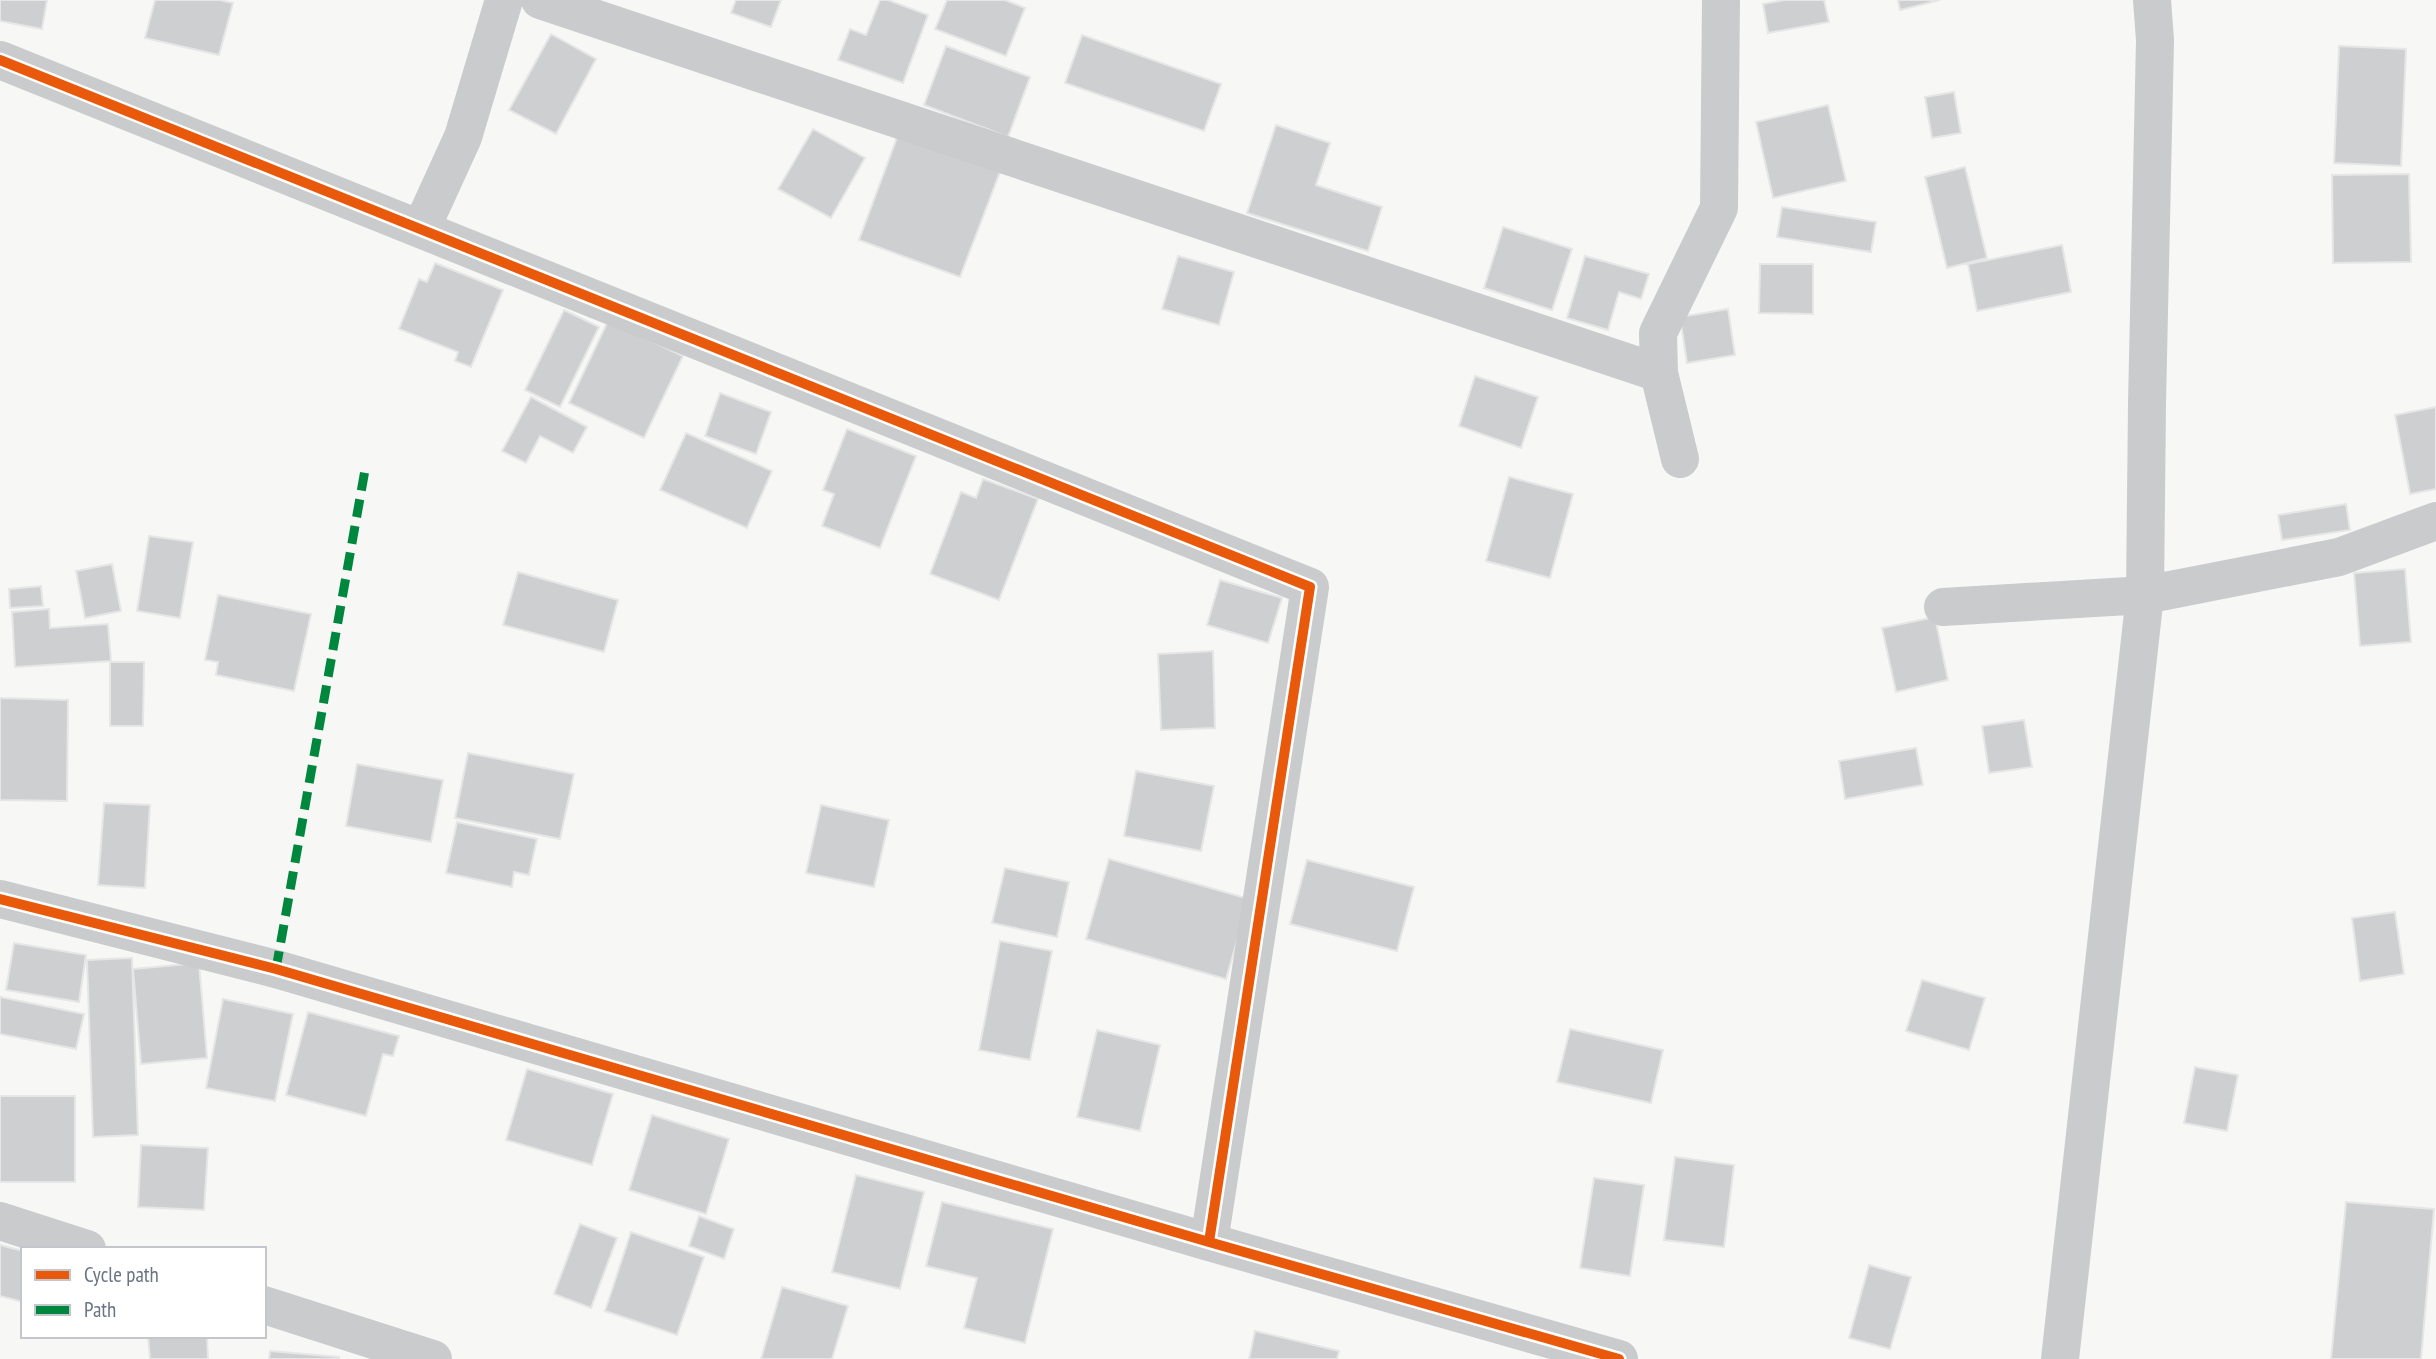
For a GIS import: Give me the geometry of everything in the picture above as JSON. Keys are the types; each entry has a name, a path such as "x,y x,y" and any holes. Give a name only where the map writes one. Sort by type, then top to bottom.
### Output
{"street":[{"path":"421,229 463,137 504,0"},
{"path":"540,0 1659,373"},
{"path":"1680,459 1659,373 1658,333 1719,208 1721,0"},
{"path":"2060,1359 2145,595 2155,40 2152,0"},
{"path":"0,60 1310,587 1209,1242"},
{"path":"1943,607 2145,595 2340,557 2436,521"},
{"path":"0,899 276,969 1619,1359"},
{"path":"0,1221 81,1247"},
{"path":"266,1306 433,1359"}],"building":[{"path":"0,0 47,0 42,29 0,21"},
{"path":"155,0 219,0 233,3 219,55 145,38"},
{"path":"736,0 781,0 771,27 731,13"},
{"path":"880,0 888,0 928,15 903,83 838,60 850,29 866,35"},
{"path":"947,0 1005,0 1025,8 1006,56 935,29"},
{"path":"1784,0 1824,0 1829,22 1768,33 1763,4"},
{"path":"1898,0 1940,0 1900,10"},
{"path":"551,34 596,59 556,134 509,110"},
{"path":"1082,35 1221,84 1204,131 1065,83"},
{"path":"946,46 1030,77 1008,137 924,105"},
{"path":"2339,46 2406,49 2401,166 2334,163"},
{"path":"1954,92 1961,133 1932,138 1925,97"},
{"path":"1828,105 1846,181 1773,198 1756,122"},
{"path":"1276,125 1330,143 1316,185 1382,207 1368,251 1247,213"},
{"path":"813,129 865,158 831,218 778,189"},
{"path":"898,135 1000,172 960,277 859,240"},
{"path":"1965,167 1987,258 1947,268 1925,177"},
{"path":"2409,174 2411,262 2333,263 2332,175"},
{"path":"1782,207 1876,222 1871,252 1777,237"},
{"path":"1503,227 1572,249 1552,310 1484,288"},
{"path":"2062,245 2071,292 1977,311 1968,264"},
{"path":"1178,256 1234,272 1219,325 1162,309"},
{"path":"1585,256 1649,274 1641,299 1619,292 1608,330 1567,318"},
{"path":"435,263 503,290 471,367 455,361 458,352 399,329 419,279 427,282"},
{"path":"1760,264 1813,264 1813,314 1759,313"},
{"path":"1728,309 1735,355 1687,363 1680,317"},
{"path":"564,310 599,327 560,407 525,390"},
{"path":"608,321 683,356 644,438 569,403"},
{"path":"1475,376 1538,397 1521,448 1459,426"},
{"path":"720,393 771,412 756,454 705,436"},
{"path":"531,397 587,427 573,453 540,436 526,463 502,451"},
{"path":"2436,407 2436,489 2410,494 2395,415"},
{"path":"847,429 916,456 880,548 822,526 834,494 823,490"},
{"path":"686,433 772,471 747,528 660,490"},
{"path":"1509,477 1573,494 1550,578 1486,561"},
{"path":"983,479 1038,499 999,600 930,574 961,492 976,498"},
{"path":"2346,504 2350,530 2282,540 2278,515"},
{"path":"149,536 193,542 180,618 137,611"},
{"path":"112,564 121,611 85,618 76,571"},
{"path":"2405,569 2411,642 2360,646 2354,573"},
{"path":"518,572 618,600 604,652 503,625"},
{"path":"1220,580 1282,598 1268,643 1207,625"},
{"path":"41,586 43,606 10,608 9,589"},
{"path":"218,595 311,614 294,691 216,675 218,662 205,660"},
{"path":"49,609 50,628 108,624 111,661 15,667 12,612"},
{"path":"1935,617 1948,680 1896,692 1882,628"},
{"path":"1213,651 1215,728 1161,730 1158,654"},
{"path":"110,662 144,662 143,726 110,726"},
{"path":"0,698 68,700 67,801 0,800"},
{"path":"2024,720 2032,767 1989,773 1982,726"},
{"path":"1916,748 1923,785 1845,799 1839,761"},
{"path":"468,753 574,774 560,839 455,818"},
{"path":"357,764 443,780 431,842 346,826"},
{"path":"1136,771 1214,786 1201,851 1124,836"},
{"path":"104,803 150,805 145,888 98,885"},
{"path":"821,805 889,820 874,887 806,873"},
{"path":"457,822 537,839 529,875 514,872 512,887 446,873"},
{"path":"1109,859 1249,899 1226,979 1086,939"},
{"path":"1307,860 1414,887 1397,951 1290,924"},
{"path":"1005,868 1069,882 1057,937 992,923"},
{"path":"2395,912 2404,974 2360,981 2352,918"},
{"path":"1000,941 1052,951 1030,1060 979,1050"},
{"path":"14,943 86,955 79,1002 6,990"},
{"path":"132,958 138,1135 93,1137 87,960"},
{"path":"199,963 207,1058 141,1064 133,969"},
{"path":"1922,980 1985,998 1969,1050 1906,1031"},
{"path":"0,997 84,1014 76,1049 0,1034"},
{"path":"223,999 293,1014 275,1101 206,1088"},
{"path":"308,1012 399,1036 393,1056 383,1054 366,1116 286,1095"},
{"path":"1570,1029 1663,1050 1651,1103 1557,1082"},
{"path":"1097,1030 1160,1045 1140,1131 1077,1117"},
{"path":"2195,1067 2238,1075 2227,1131 2184,1123"},
{"path":"527,1069 613,1094 592,1165 506,1140"},
{"path":"0,1096 75,1096 75,1182 0,1182"},
{"path":"652,1115 729,1139 706,1214 629,1190"},
{"path":"141,1145 208,1148 204,1210 138,1207"},
{"path":"1675,1157 1734,1165 1724,1247 1664,1240"},
{"path":"856,1175 924,1192 900,1289 832,1272"},
{"path":"1594,1178 1644,1185 1630,1276 1580,1268"},
{"path":"942,1202 1053,1229 1025,1343 964,1328 977,1278 926,1266"},
{"path":"2346,1202 2434,1209 2421,1359 2331,1359"},
{"path":"699,1216 734,1229 724,1259 689,1246"},
{"path":"580,1224 617,1238 591,1308 554,1294"},
{"path":"631,1232 704,1257 677,1335 605,1311"},
{"path":"0,1245 21,1250 21,1301 0,1296"},
{"path":"1869,1265 1911,1277 1890,1349 1849,1338"},
{"path":"782,1287 848,1306 832,1359 761,1359"},
{"path":"1255,1331 1339,1351 1337,1359 1249,1359"},
{"path":"148,1338 207,1338 208,1359 150,1359"},
{"path":"270,1351 339,1357 339,1359 269,1359"}],"marked path":[{"path":"276,969 365,470"}],"cycle path":[{"path":"0,60 1310,587 1209,1242"},
{"path":"0,899 276,969 1619,1359"}]}
